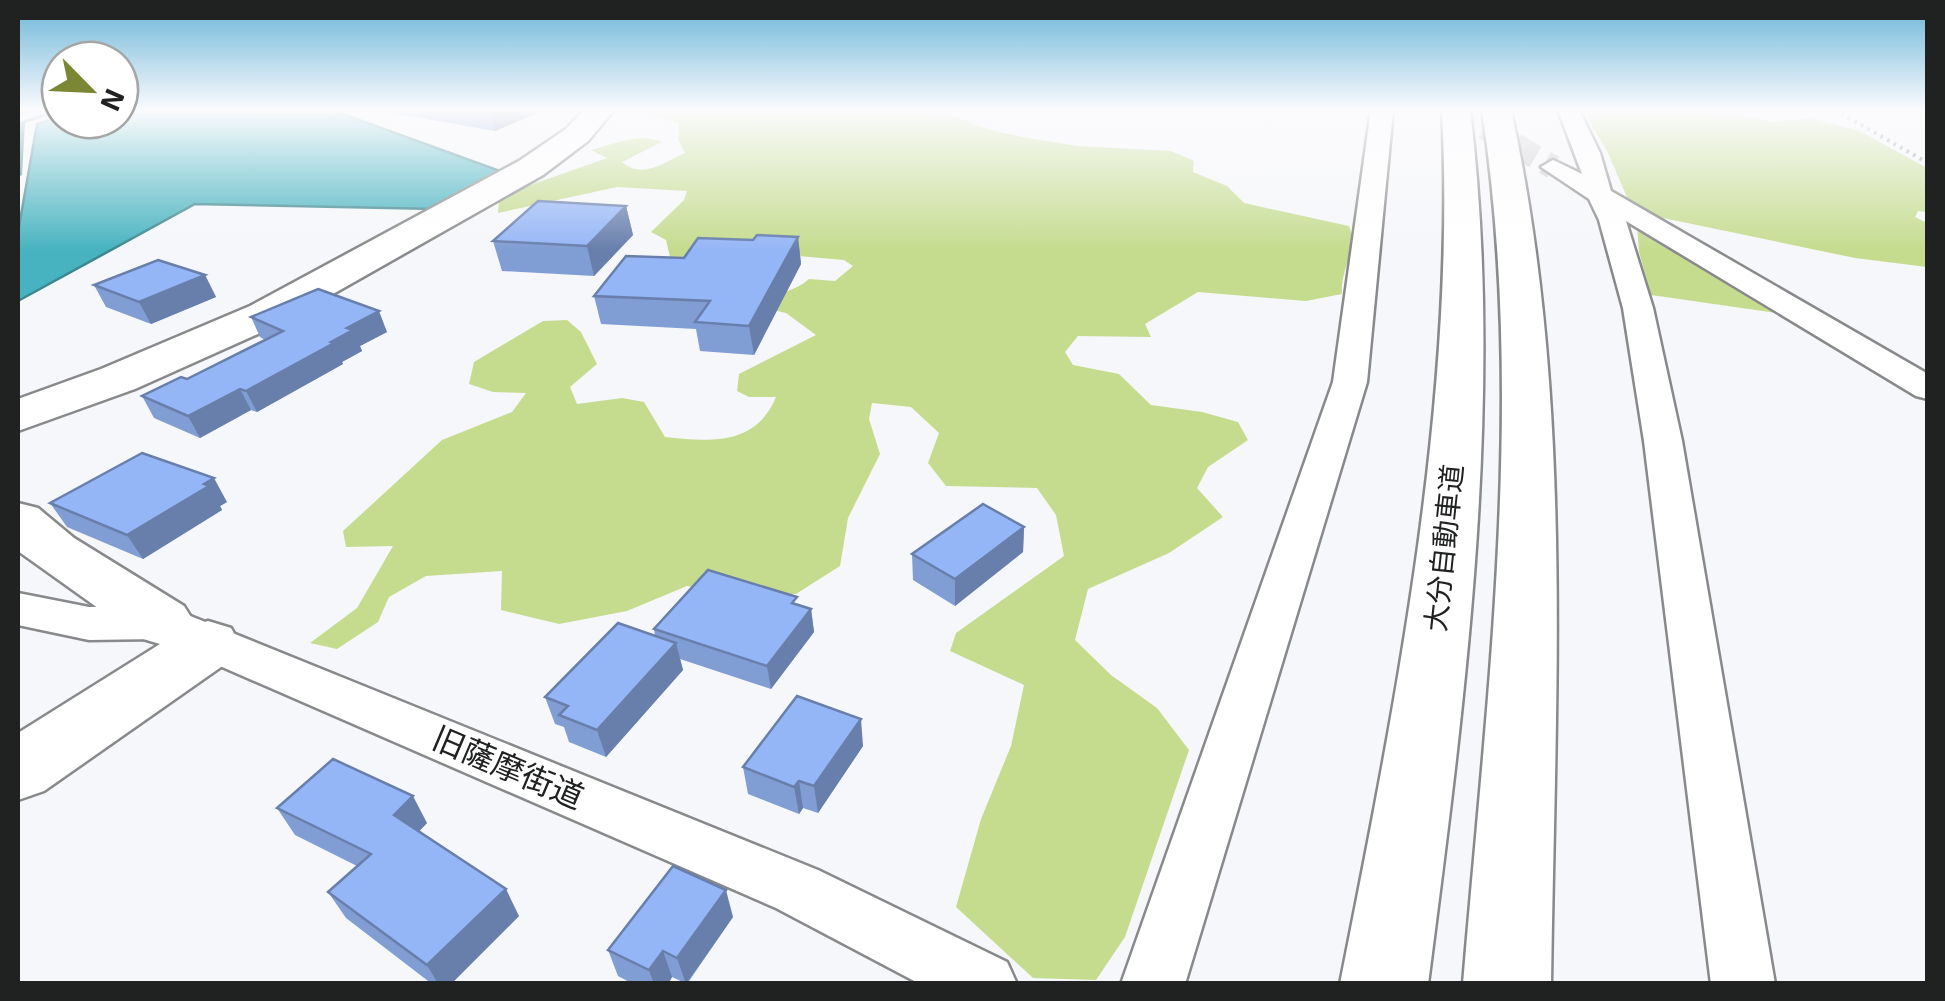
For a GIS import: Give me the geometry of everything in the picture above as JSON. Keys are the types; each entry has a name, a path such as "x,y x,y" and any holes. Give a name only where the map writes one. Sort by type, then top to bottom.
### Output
{"main road":[{"path":"18,416 118,379 265,315 546,157"},
{"name":"大分自動車道","path":"1384,984 1439,607 1464,341 1466,195 1461,157"},
{"path":"1505,157 1513,200 1527,352 1524,628 1508,984"},
{"path":"18,522 53,551 185,633 18,770"}],"street":[{"path":"1153,984 1350,382 1379,157"},
{"path":"1589,157 1638,308 1744,984"},
{"path":"1552,167 1928,389"},
{"name":"旧薩摩街道","path":"18,609 67,622 185,633 797,890 984,984"}],"green space":[{"path":"604,157 633,157 622,162 638,169 654,168 677,157 1184,157 1194,161 1193,172 1227,186 1244,203 1349,226 1351,242 1342,294 1306,301 1198,292 1145,324 1151,337 1078,336 1065,352 1073,365 1119,374 1151,405 1238,422 1248,440 1208,467 1197,488 1223,517 1169,553 1088,589 1075,640 1111,675 1157,708 1189,750 1125,937 1096,980 1033,978 956,907 981,819 1011,746 1024,685 950,651 956,633 1064,556 1056,515 1037,488 946,486 928,463 939,433 911,407 872,403 869,419 880,454 848,518 840,566 796,594 744,595 687,586 627,611 559,624 501,610 502,571 426,576 389,597 378,622 337,649 310,643 357,608 393,546 346,547 343,531 442,440 512,412 526,393 493,392 469,384 474,362 543,321 567,320 581,332 597,364 570,387 577,404 622,398 644,402 665,437 699,440 744,433 767,413 776,397 749,397 737,391 739,374 816,335 786,313 756,306 809,279 835,281 853,266 844,260 776,254 700,265 670,257 666,240 651,232 684,200 687,191 617,187 498,213 499,202 525,187"},
{"path":"1610,157 1907,157 1927,168 1927,212 1918,211 1915,217 1927,223 1927,267 1855,258 1644,214 1629,202"},
{"path":"1637,224 1783,314 1651,295 1639,252"}],"water":[{"path":"31,157 461,157 500,171 436,209 195,204 18,301 18,232"}],"building":[{"path":"538,201 626,206 587,246 493,241"},
{"path":"757,235 798,237 749,326 695,322 710,301 594,296 626,256 684,258 698,238 753,240"},
{"path":"158,260 205,275 139,302 94,285"},
{"path":"318,289 379,311 347,328 353,330 331,342 334,343 246,391 240,389 188,416 142,396 181,377 187,379 283,331 251,317"},
{"path":"142,453 214,478 204,484 209,486 127,535 50,503"},
{"path":"983,504 1024,527 955,579 912,554"},
{"path":"708,570 797,597 792,603 811,609 767,666 654,629"},
{"path":"618,623 676,643 597,730 559,715 568,706 545,697"},
{"path":"797,696 861,719 814,786 799,781 794,787 743,767"},
{"path":"333,759 413,796 394,815 506,889 427,965 328,892 371,854 277,808"},
{"path":"673,866 726,890 677,958 663,951 649,970 608,950"}],"waterway":[{"path":"18,175 19,157"}],"tunnel":[{"path":"1535,157 1553,167"}]}
